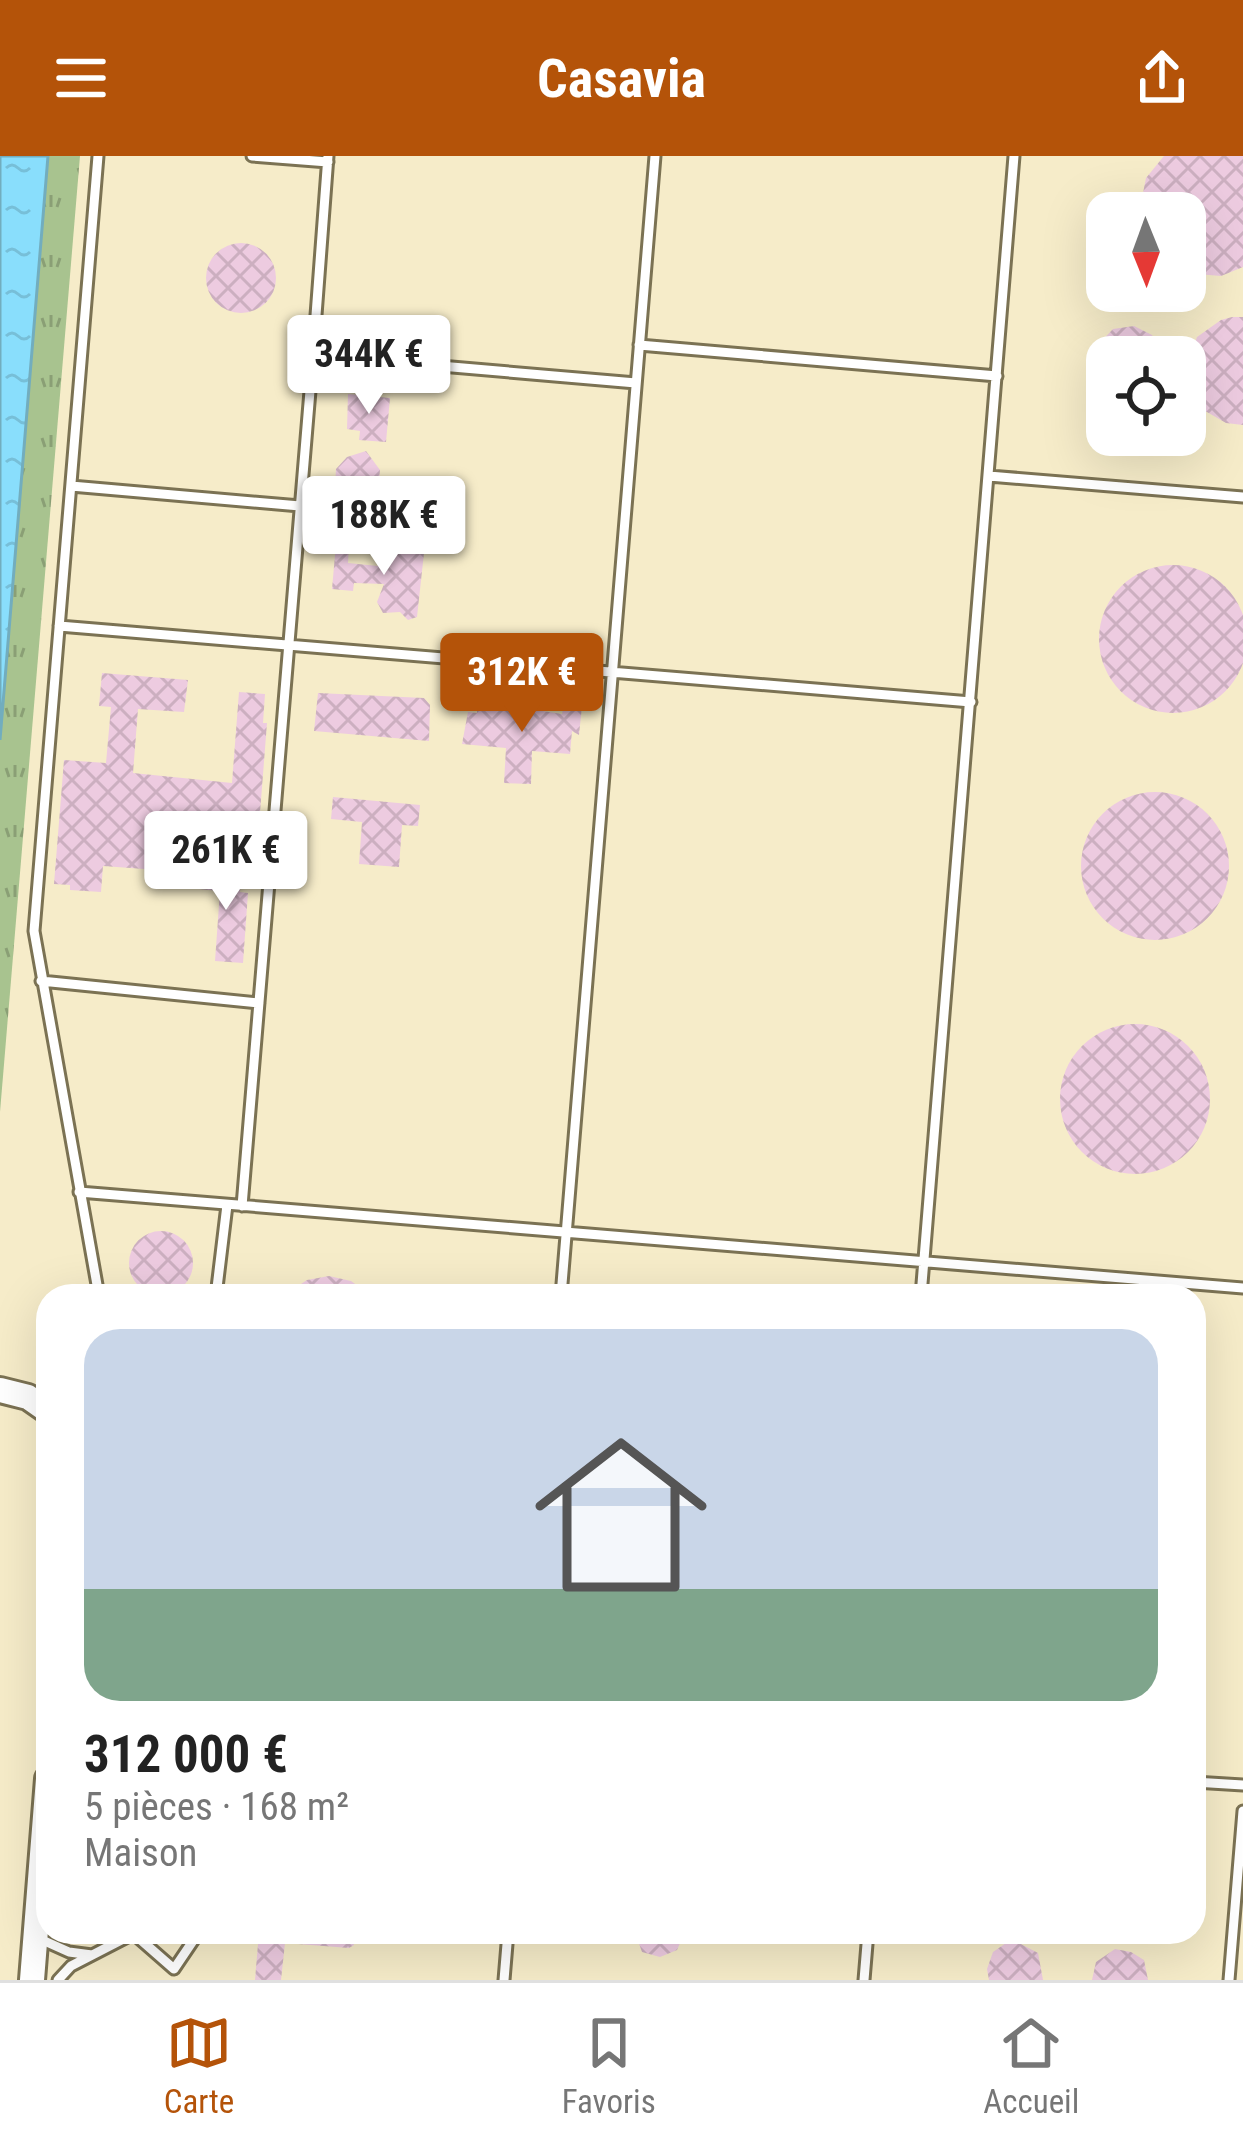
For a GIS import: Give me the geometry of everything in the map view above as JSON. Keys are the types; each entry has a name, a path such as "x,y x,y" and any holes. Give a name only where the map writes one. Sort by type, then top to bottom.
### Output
{"main road":[{"path":"0,1390 36,1403"},
{"path":"32,1980 43,1944"},
{"path":"45,1944 45,1980"}],"lane":[{"path":"97,1284 34,921 98,156"},
{"path":"242,1206 328,159 252,156"},
{"path":"562,1284 655,156"},
{"path":"922,1284 1015,156"},
{"path":"639,345 997,376"},
{"path":"313,355 636,383"},
{"path":"989,476 1243,497"},
{"path":"71,486 300,506"},
{"path":"59,626 970,703"},
{"path":"41,981 259,1003"},
{"path":"80,1192 1194,1284"},
{"path":"217,1284 227,1205"},
{"path":"1206,1285 1243,1288"},
{"path":"1206,1783 1243,1785"},
{"path":"1229,1980 1243,1811"},
{"path":"57,1944 69,1952 93,1955"},
{"path":"58,1980 112,1944"},
{"path":"144,1944 174,1970 191,1944"},
{"path":"504,1980 507,1944"},
{"path":"864,1980 867,1944"}],"green space":[{"path":"48,156 80,156 0,1112 0,740"}],"water":[{"path":"0,156 48,156 0,740"}],"building":[{"path":"1164,156 1243,156 1243,267 1221,276 1206,275 1206,192 1143,192 1146,178"},
{"path":"241,243 266,253 276,278 266,303 241,313 216,303 206,278 216,253"},
{"path":"1243,317 1243,425 1226,423 1206,411 1206,336 1198,336 1221,320"},
{"path":"1134,326 1153,336 1106,336 1113,329"},
{"path":"348,394 390,398 386,442 359,440 360,431 347,429"},
{"path":"366,451 380,470 378,492 409,504 421,497 431,499 437,510 432,522 418,526 407,518 388,524 377,515 375,497 356,502 341,495 335,486 336,469 347,457"},
{"path":"336,544 349,545 348,563 378,566 379,549 424,553 417,617 408,620 400,612 383,613 377,602 384,584 354,583 353,591 332,589"},
{"path":"1159,566 1187,566 1214,577 1241,611 1244,659 1235,680 1214,701 1187,712 1159,712 1132,701 1111,680 1100,653 1100,625 1111,598 1132,577"},
{"path":"102,673 188,680 184,712 138,709 133,773 232,783 239,692 265,694 260,813 255,823 176,815 171,871 103,866 101,892 70,890 70,885 54,884 64,760 106,763 111,707 99,706"},
{"path":"318,693 424,698 430,705 429,741 314,731"},
{"path":"477,705 562,714 564,705 582,706 579,735 572,731 570,754 532,751 531,784 504,783 506,748 462,744 468,712 477,713"},
{"path":"1155,792 1183,797 1208,813 1224,838 1229,866 1224,894 1208,919 1183,935 1155,940 1127,935 1102,919 1086,894 1081,866 1086,838 1102,813 1127,797"},
{"path":"333,797 420,805 418,826 402,825 399,867 359,864 362,822 331,819"},
{"path":"189,871 241,875 240,892 248,893 243,963 215,961 220,891 188,888"},
{"path":"1135,1024 1164,1029 1188,1046 1205,1070 1210,1099 1205,1128 1188,1152 1164,1169 1135,1174 1106,1169 1082,1152 1065,1128 1060,1099 1065,1070 1082,1046 1106,1029"},
{"path":"149,1233 173,1233 191,1251 191,1275 185,1284 137,1284 131,1275 131,1251"},
{"path":"329,1276 355,1284 301,1284"},
{"path":"258,1944 285,1944 281,1980 255,1980"},
{"path":"298,1944 354,1944 349,1948"},
{"path":"639,1944 680,1944 660,1957 642,1952"},
{"path":"1005,1944 1021,1944 1038,1953 1043,1980 989,1980 993,1952"},
{"path":"1115,1949 1144,1960 1148,1980 1092,1980 1096,1962"}]}
